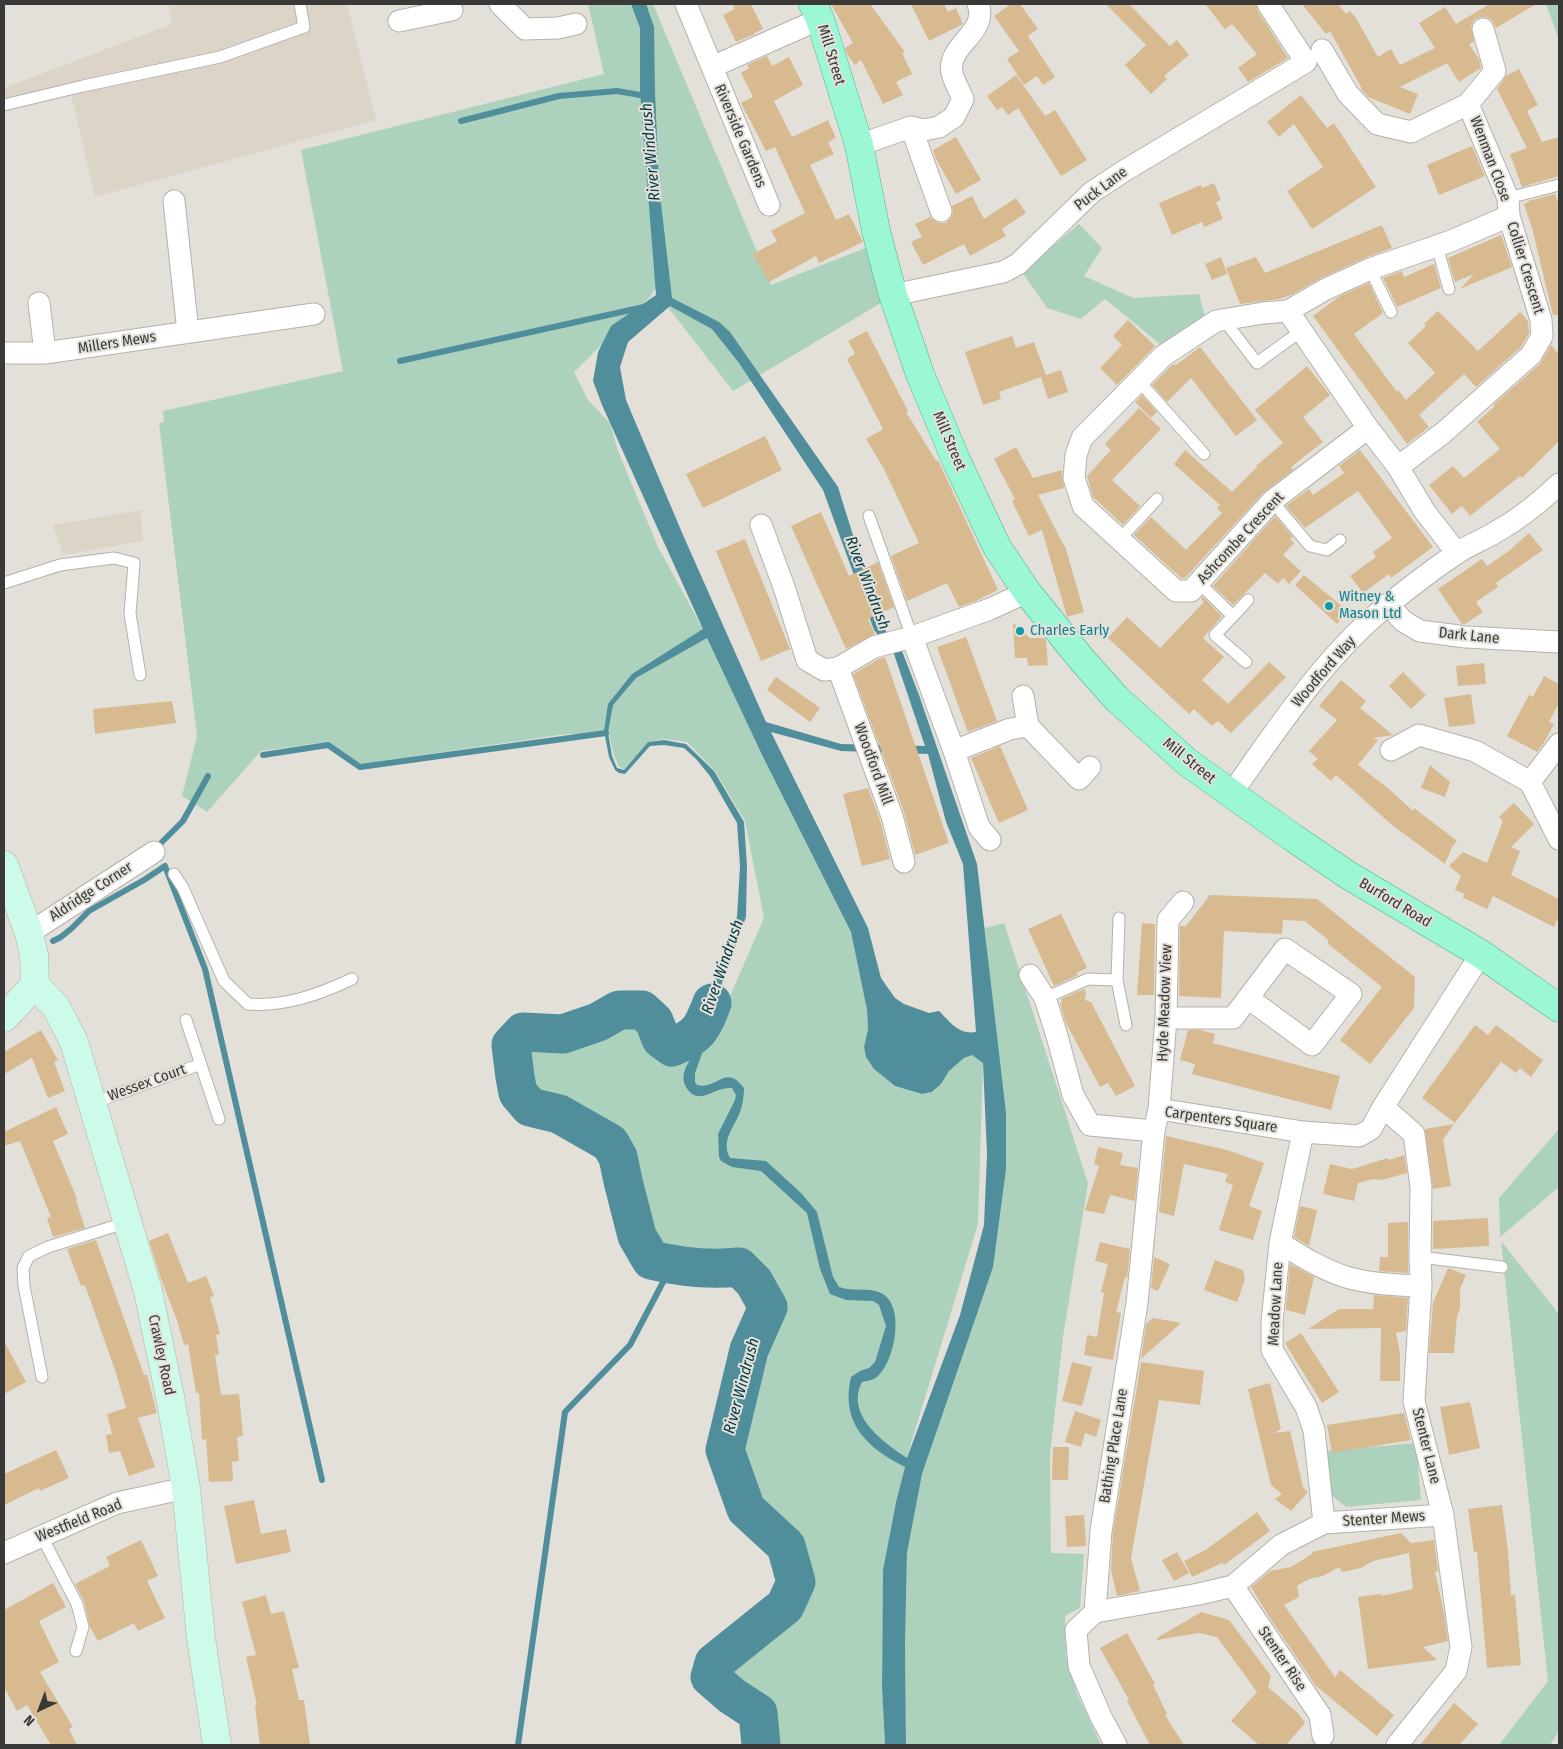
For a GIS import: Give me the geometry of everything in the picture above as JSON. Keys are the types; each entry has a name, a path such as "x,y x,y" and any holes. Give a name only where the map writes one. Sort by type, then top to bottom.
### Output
{"main road":[{"name":"Mill Street","path":"816,12 859,145 876,231 893,295 920,374 956,460 997,547 1027,592 1082,661 1117,699 1187,762 1231,794"},
{"name":"Burford Road","path":"1231,794 1348,875 1481,954 1559,1008"}],"street":[{"path":"500,4 525,30 558,28 576,24"},
{"name":"Riverside Gardens","path":"686,4 769,205"},
{"path":"859,145 911,127 924,130 939,127 954,118 963,99 952,72 954,55 977,28 980,9 978,4"},
{"name":"Wenman Close","path":"1268,4 1377,124 1411,132 1468,104 1495,71 1483,29"},
{"path":"400,21 454,6"},
{"name":"Riverside Gardens","path":"712,67 816,12"},
{"name":"Puck Lane","path":"893,295 1003,272 1018,264 1092,192 1314,56"},
{"name":"Wenman Close","path":"1468,104 1509,207"},
{"path":"911,127 941,211"},
{"path":"174,200 188,332"},
{"name":"Collier Crescent","path":"1288,311 1326,289 1370,269 1437,246 1509,207 1541,320 1542,336 1531,354 1443,433 1398,467"},
{"path":"39,303 46,354"},
{"path":"1288,311 1368,428 1398,467 1425,512 1457,553"},
{"name":"Ashcombe Crescent","path":"1288,311 1262,313 1216,321 1163,356 1082,438 1076,455 1074,478 1082,506 1176,591 1191,591 1272,500 1368,428"},
{"name":"Millers Mews","path":"4,353 46,354 314,314"},
{"name":"Woodford Way","path":"1231,794 1286,716 1320,672 1348,641 1388,604 1457,553 1497,532 1541,501 1559,484"},
{"path":"761,525 784,587 807,660 824,670 838,668 874,648 990,609 1027,592"},
{"name":"Dark Lane","path":"1388,604 1403,621 1420,631 1466,637 1559,642"},
{"path":"908,638 954,751 979,827 990,840"},
{"name":"Woodford Mill","path":"838,668 892,816 904,862"},
{"path":"1023,696 1028,726 1079,778 1090,767"},
{"path":"954,751 1010,729 1028,726"},
{"path":"1391,750 1419,735 1475,751 1530,782 1559,839"},
{"path":"1530,782 1559,744"},
{"name":"Aldridge Corner","path":"29,933 154,852"},
{"path":"4,866 29,933 34,955 35,985 4,1018"},
{"name":"Hyde Meadow View","path":"1159,1109 1166,1018 1168,920 1184,902"},
{"path":"1166,1018 1232,1018 1285,949 1351,994 1312,1046 1248,998"},
{"path":"1303,1132 1359,1136 1372,1129 1383,1107 1481,954"},
{"path":"1030,975 1045,998 1074,1095 1090,1125 1154,1132"},
{"name":"Crawley Road","path":"35,985 56,1007 74,1042 150,1301 171,1402 186,1488 201,1638 217,1745"},
{"name":"Stenter Lane","path":"1383,1107 1414,1134 1421,1188 1421,1286 1414,1401 1443,1515 1462,1647 1456,1672 1397,1745"},
{"name":"Carpenters Square","path":"1154,1132 1159,1109 1303,1132"},
{"name":"Bathing Place Lane","path":"1095,1612 1101,1532 1137,1303 1154,1132"},
{"name":"Meadow Lane","path":"1303,1132 1280,1243 1272,1322 1272,1350 1306,1408 1314,1430 1324,1524"},
{"path":"1280,1243 1311,1262 1346,1277 1384,1284 1421,1286"},
{"name":"Westfield Road","path":"4,1553 117,1503 186,1488"},
{"name":"Stenter Mews","path":"1324,1524 1443,1515"},
{"path":"1116,1745 1101,1718 1079,1666 1076,1630 1095,1612 1199,1594 1233,1586 1281,1545 1324,1524"},
{"name":"Stenter Rise","path":"1233,1586 1320,1715 1324,1742"}],"lane":[{"path":"4,105 220,57 304,28 300,4"},
{"path":"1509,207 1559,185"},
{"path":"1437,246 1450,288"},
{"path":"1370,269 1392,312"},
{"path":"1224,320 1257,363 1301,331"},
{"path":"1138,380 1204,454"},
{"path":"1119,540 1157,499"},
{"path":"1272,500 1310,546 1327,550 1340,540"},
{"path":"869,516 908,638"},
{"path":"4,583 60,565 114,558 134,563 130,614 140,675"},
{"path":"1199,584 1233,616"},
{"path":"1246,662 1215,635 1248,600"},
{"path":"174,874 183,888 224,981 248,1004 266,1005 321,994 352,979"},
{"path":"1119,918 1117,980 1126,1025"},
{"path":"1045,998 1088,979 1117,980"},
{"name":"Wessex Court","path":"186,1020 218,1119"},
{"name":"Wessex Court","path":"92,1103 201,1064"},
{"path":"42,1377 24,1286 23,1268 29,1256 48,1247 128,1222"},
{"path":"1420,1258 1502,1268"},
{"path":"41,1536 77,1604 83,1627 76,1651"}],"shaded area":[{"path":"168,4 347,4 376,120 95,197 71,94 4,112 4,88 172,24"},
{"path":"141,510 143,541 63,555 53,525"}],"green space":[{"path":"588,4 653,4 771,285 868,247 881,303 733,391 655,289 650,297 574,372 588,400 610,423 618,451 658,547 703,629 763,757 851,932 867,1010 868,1029 864,1047 874,1069 895,1086 922,1094 933,1092 941,1084 949,1071 964,1058 972,1055 983,1063 978,1224 909,1450 896,1502 883,1570 882,1687 885,1745 771,1745 768,1711 721,1672 794,1610 805,1584 797,1542 757,1503 734,1451 779,1307 743,1253 656,1250 646,1231 630,1157 621,1137 562,1099 528,1090 522,1050 529,1043 570,1042 623,1019 640,1019 657,1047 671,1056 687,1050 717,1026 764,918 745,821 715,771 687,742 664,739 648,742 624,769 619,767 609,734 566,734 361,764 327,742 261,751 207,812 182,796 197,736 159,423 164,422 163,411 343,371 301,150 604,74"},
{"path":"1546,4 1559,4 1559,40"},
{"path":"1079,224 1102,248 1084,276 1133,298 1199,294 1208,328 1160,344 1105,299 1081,319 1047,308 1022,272"},
{"path":"1004,923 1088,1183 1063,1337 1050,1456 1051,1553 1084,1554 1080,1608 1065,1616 1066,1656 1077,1693 1101,1745 906,1745 905,1645 907,1553 922,1474 954,1377 1006,1169 985,928"},
{"path":"1559,1129 1559,1187 1500,1237 1499,1198"},
{"path":"1501,1241 1559,1314 1559,1731 1550,1745 1499,1745 1548,1681"},
{"path":"1416,1443 1421,1500 1346,1507 1330,1494 1326,1451"}],"water":[{"path":"631,4 646,4 654,27 659,186 672,298 719,322 730,332 838,487 881,625 902,651 977,864 1006,1113 1006,1169 993,1267 922,1474 907,1553 905,1645 906,1745 885,1745 882,1687 883,1570 905,1467 891,1460 868,1442 853,1421 849,1408 851,1377 869,1368 875,1362 886,1326 879,1305 873,1301 846,1300 830,1294 820,1269 807,1213 761,1171 732,1167 721,1161 719,1157 718,1134 735,1100 736,1095 732,1088 698,1096 691,1093 685,1084 684,1072 699,1042 695,1039 683,1048 679,1042 701,1020 737,917 740,866 737,823 710,776 684,748 664,745 650,746 625,774 619,773 615,770 609,757 604,731 608,704 632,674 703,629 602,405 593,381 598,352 611,326 656,295 640,91 640,28","holes":["670,306 712,329 739,363 823,490 874,630 894,654 925,746 841,744 766,722 683,535 626,400 620,367 628,342","707,638 763,757 851,932 867,1010 868,1029 864,1047 866,1057 874,1069 895,1086 922,1094 932,1092 941,1084 949,1071 964,1058 972,1055 983,1063 987,1154 984,1225 960,1315 907,1458 878,1436 862,1416 858,1406 858,1394 862,1382 877,1377 889,1359 893,1347 895,1321 889,1299 876,1291 839,1287 833,1277 817,1212 801,1193 766,1161 730,1158 727,1151 728,1139 741,1109 744,1088 737,1081 726,1077 704,1086 697,1085 695,1082 695,1073 705,1045 706,1027 746,917 747,866 744,822 714,771 686,744 664,740 648,742 624,770 617,768 612,756 608,732 613,705 636,678","771,732 841,751 928,754 946,822 963,864 976,1032 960,1030 939,1011 929,1013 904,1004 895,998 881,978 868,928"]}],"building":[{"path":"732,4 751,4 763,29 736,42 723,15 735,9"},
{"path":"831,4 870,4 905,52 902,53 912,74 896,82 903,95 883,104 861,60 855,65 847,54 845,48 853,43"},
{"path":"911,4 944,4 948,12 956,8 963,24 929,41"},
{"path":"1011,4 1020,4 1038,29 1028,36 1055,77 1043,85 1037,76 1024,85 1007,59 1019,51 994,16"},
{"path":"1106,4 1129,4 1170,46 1177,40 1189,55 1164,76 1167,79 1151,94 1125,65 1146,45"},
{"path":"1205,4 1256,4 1258,11 1288,58 1248,82 1238,68 1257,54 1232,24 1225,29"},
{"path":"1302,4 1338,4 1346,14 1350,11 1378,57 1391,49 1400,65 1435,48 1419,23 1445,7 1456,24 1490,4 1536,4 1496,28 1492,20 1486,17 1474,20 1471,26 1474,42 1469,44 1479,59 1481,68 1459,82 1447,63 1400,87 1418,94 1410,114 1368,97 1361,89 1330,31 1326,34"},
{"path":"767,56 772,66 789,57 803,85 774,101 792,137 828,120 836,138 828,142 834,154 810,165 836,220 849,214 863,242 819,263 816,256 769,282 753,254 777,241 771,231 805,213 775,147 766,151 741,103 753,97 741,73 749,68 747,65"},
{"path":"1519,69 1538,105 1527,111 1542,142 1559,137 1559,176 1522,187 1510,154 1527,148 1497,89 1506,76"},
{"path":"1016,75 1045,116 1055,110 1087,160 1061,176 1018,108 1008,115 1002,107 997,110 987,96"},
{"path":"1301,95 1327,128 1334,123 1376,187 1312,229 1287,191 1323,167 1294,124 1279,137 1267,122"},
{"path":"956,137 981,180 956,194 936,159 933,150"},
{"path":"1472,146 1485,176 1439,195 1427,165"},
{"path":"1214,183 1221,200 1216,202 1223,219 1204,227 1202,222 1172,235 1159,203 1201,185 1202,188"},
{"path":"1555,194 1559,206 1559,315 1553,315 1532,228 1524,204 1528,201"},
{"path":"972,196 984,219 1016,198 1026,213 1002,229 1006,236 970,256 964,244 923,265 911,242 922,237 915,224 930,217 938,223 946,223 953,214 952,206"},
{"path":"1382,225 1392,248 1321,278 1291,295 1279,299 1240,304 1226,268 1256,257 1265,273"},
{"path":"1501,235 1512,267 1460,289 1474,274 1455,282 1448,258"},
{"path":"1221,257 1227,274 1212,280 1205,264"},
{"path":"1434,264 1441,288 1397,307 1383,278 1402,271 1404,277"},
{"path":"1369,283 1383,313 1354,334 1397,392 1398,390 1406,400 1435,373 1408,343 1426,326 1424,324 1438,311 1478,351 1520,312 1528,321 1529,333 1521,347 1476,387 1464,374 1419,415 1429,427 1407,444 1313,316 1340,296"},
{"path":"1128,320 1155,346 1117,385 1100,368 1122,345 1113,336"},
{"path":"867,331 908,411 906,412 936,461 938,460 998,590 976,601 959,607 947,583 907,601 891,556 919,543 883,467 866,439 883,429 847,359 855,354 848,341"},
{"path":"1012,336 1016,348 1034,342 1046,375 1061,370 1068,392 1048,399 1041,377 999,392 1001,399 983,405 965,352"},
{"path":"1551,345 1559,354 1559,441 1522,478 1520,476 1470,516 1462,506 1452,514 1429,485 1453,466 1464,478 1500,449 1477,422 1495,406 1493,405 1540,364"},
{"path":"1200,347 1257,420 1236,436 1191,378 1167,402 1152,385 1171,366 1176,365"},
{"path":"1307,366 1330,395 1303,417 1323,442 1291,467 1293,470 1263,493 1185,578 1181,578 1134,535 1151,517 1186,550 1222,513 1217,508 1220,505 1174,464 1185,450 1232,492 1256,466 1283,443 1255,410"},
{"path":"1142,395 1157,412 1151,418 1135,402"},
{"path":"1139,408 1161,429 1112,480 1140,506 1123,525 1093,497 1087,476 1111,450 1105,444"},
{"path":"765,436 782,470 703,508 686,474"},
{"path":"1016,447 1033,478 1062,470 1064,488 1038,495 1065,546 1084,612 1067,617 1042,530 1029,536 1012,501 1015,499 994,459"},
{"path":"1360,450 1433,547 1391,578 1389,574 1363,593 1350,576 1376,557 1373,552 1392,538 1358,491 1305,528 1286,506 1309,489 1313,495 1344,473 1339,466"},
{"path":"821,512 849,576 878,562 894,607 868,619 875,634 846,649 791,526"},
{"path":"1275,516 1293,537 1290,539 1294,543 1283,555 1301,571 1289,584 1283,578 1278,584 1265,573 1233,605 1213,586"},
{"path":"1529,533 1543,550 1496,583 1498,587 1476,602 1483,612 1462,624 1438,589 1482,559 1487,566 1510,550"},
{"path":"745,539 790,649 761,661 716,551"},
{"name":"Witney & Mason Ltd","path":"1304,575 1348,611 1337,624 1295,585"},
{"path":"1203,597 1222,616 1203,638 1224,657 1202,680 1228,704 1269,662 1286,677 1231,733 1218,721 1212,726 1194,709 1189,714 1108,638 1127,617 1160,648 1204,602 1201,599"},
{"path":"1013,623 1030,638 1044,638 1046,640 1048,665 1028,666 1027,658 1015,658"},
{"path":"966,637 997,721 968,732 937,647"},
{"path":"885,657 949,843 915,855 904,812 853,674"},
{"path":"1484,663 1486,684 1458,686 1456,666"},
{"path":"1403,672 1426,695 1411,709 1389,686"},
{"path":"1544,676 1559,684 1559,703 1549,722 1554,724 1537,752 1507,736 1529,695 1533,697"},
{"path":"776,677 820,708 810,722 767,690"},
{"path":"1341,680 1366,701 1360,708 1393,735 1373,738 1378,740 1358,765 1413,811 1414,808 1457,841 1452,847 1445,864 1392,825 1336,775 1331,781 1312,764 1318,759 1309,751 1337,720 1319,706"},
{"path":"1471,694 1475,724 1449,727 1444,698"},
{"path":"172,701 176,723 95,734 93,709"},
{"path":"1000,746 1028,810 999,823 971,758"},
{"path":"1430,765 1450,782 1445,797 1421,788"},
{"path":"868,788 880,820 890,859 862,866 843,794"},
{"path":"1514,803 1534,824 1511,847 1520,851 1511,875 1559,899 1559,916 1554,927 1493,896 1487,909 1463,898 1464,894 1455,890 1461,876 1449,866 1463,852 1487,863 1503,821 1499,817"},
{"path":"1210,895 1317,899 1415,977 1414,1008 1370,1064 1340,1040 1382,987 1328,944 1328,940 1305,921 1283,920 1282,934 1224,931 1221,998 1179,996 1180,926 1186,926"},
{"path":"1061,914 1087,968 1076,973 1078,975 1054,986 1028,929"},
{"path":"1142,923 1155,924 1154,995 1137,995"},
{"path":"1084,989 1086,992 1085,1000 1091,1002 1135,1086 1116,1096 1108,1083 1100,1087 1065,1021 1060,1003 1062,1002 1061,999"},
{"path":"1475,1025 1488,1035 1496,1025 1543,1060 1531,1077 1520,1068 1516,1073 1501,1062 1455,1123 1422,1098"},
{"path":"41,1030 58,1060 54,1062 65,1091 48,1098 32,1058 4,1074 4,1052"},
{"path":"1188,1030 1200,1030 1215,1034 1213,1043 1340,1076 1331,1110 1192,1074 1195,1064 1180,1060"},
{"path":"56,1107 68,1134 53,1141 77,1199 85,1228 53,1237 47,1218 51,1217 20,1141 4,1146 4,1132"},
{"path":"1454,1124 1443,1140 1451,1186 1433,1189 1425,1129"},
{"path":"1166,1136 1227,1150 1264,1163 1249,1206 1262,1211 1253,1240 1219,1230 1233,1185 1225,1182 1228,1174 1184,1164 1174,1216 1159,1212"},
{"path":"1098,1147 1123,1153 1120,1165 1138,1168 1135,1201 1110,1195 1104,1214 1085,1210 1099,1166 1094,1164"},
{"path":"1404,1155 1407,1173 1382,1180 1374,1179 1358,1183 1354,1201 1323,1194 1330,1164 1352,1169"},
{"path":"1300,1206 1317,1210 1309,1246 1294,1237"},
{"path":"1488,1218 1489,1246 1433,1249 1433,1221"},
{"path":"1408,1222 1408,1273 1379,1271 1380,1257 1388,1257 1388,1223"},
{"path":"168,1233 188,1283 206,1276 214,1296 210,1297 220,1334 216,1335 219,1355 215,1355 221,1395 239,1394 243,1436 237,1437 239,1461 232,1462 233,1481 209,1482 206,1439 202,1440 199,1393 196,1393 188,1344 184,1345 149,1241"},
{"path":"96,1240 144,1375 147,1375 157,1413 138,1418 155,1467 129,1476 120,1451 109,1453 106,1435 112,1434 107,1414 126,1408 115,1370 85,1285 81,1286 67,1249"},
{"path":"1100,1242 1130,1249 1127,1278 1125,1277 1116,1312 1121,1313 1113,1360 1084,1355 1087,1335 1097,1337 1104,1293 1101,1292 1108,1264 1095,1261"},
{"path":"1154,1257 1170,1264 1158,1291 1151,1288"},
{"path":"1215,1260 1243,1270 1245,1279 1237,1302 1204,1290"},
{"path":"1290,1264 1314,1277 1305,1315 1286,1310"},
{"path":"1448,1268 1466,1275 1460,1289 1460,1309 1457,1316 1454,1353 1429,1353 1433,1303"},
{"path":"1374,1295 1408,1298 1406,1331 1396,1333 1400,1353 1400,1381 1380,1381 1381,1328 1308,1329 1339,1309 1373,1309"},
{"path":"1153,1318 1181,1323 1141,1359 1146,1324"},
{"path":"1301,1333 1339,1392 1322,1403 1285,1343"},
{"path":"4,1341 26,1382 4,1394"},
{"path":"1072,1362 1092,1367 1082,1406 1062,1401"},
{"path":"1141,1362 1204,1371 1200,1405 1159,1400 1131,1558 1140,1591 1117,1596 1111,1570 1113,1532"},
{"path":"1270,1383 1281,1429 1274,1433 1290,1431 1303,1487 1308,1492 1291,1511 1275,1499 1282,1494 1271,1485 1248,1389"},
{"path":"1470,1402 1480,1448 1449,1455 1440,1407"},
{"path":"1075,1411 1101,1420 1096,1437 1085,1433 1081,1447 1065,1442"},
{"path":"1404,1413 1411,1440 1332,1453 1327,1425"},
{"path":"1053,1447 1069,1447 1068,1480 1052,1480"},
{"path":"56,1450 69,1478 40,1491 39,1488 4,1505 4,1474"},
{"path":"254,1500 261,1534 286,1529 291,1552 236,1564 224,1506"},
{"path":"1502,1505 1511,1595 1515,1595 1521,1665 1487,1668 1477,1552 1474,1552 1468,1509"},
{"path":"1257,1512 1270,1531 1224,1565 1222,1563 1192,1577 1184,1561 1207,1549"},
{"path":"1084,1515 1086,1546 1067,1547 1065,1516"},
{"path":"1401,1533 1411,1543 1434,1540 1438,1571 1435,1572 1448,1641 1423,1647 1437,1660 1368,1669 1358,1597 1381,1594 1381,1596 1413,1589 1409,1553 1373,1561 1361,1568 1342,1572 1339,1567 1323,1576 1309,1579 1297,1586 1299,1597 1284,1605 1335,1677 1340,1670 1394,1715 1377,1736 1316,1686 1251,1587 1270,1571 1291,1567 1312,1554 1312,1552"},
{"path":"141,1540 158,1576 147,1581 165,1618 138,1631 134,1623 98,1641 90,1627 84,1601 75,1584 110,1566 106,1557"},
{"path":"1177,1552 1189,1573 1174,1581 1162,1560"},
{"path":"53,1583 66,1607 39,1621 59,1662 40,1672 73,1727 69,1729 77,1745 51,1745 27,1705 17,1711 4,1687 4,1610"},
{"path":"266,1595 271,1614 284,1611 299,1668 292,1669 299,1700 304,1700 310,1745 260,1745 255,1706 257,1705 246,1657 256,1655 242,1602"},
{"path":"1201,1612 1229,1620 1271,1676 1268,1687 1299,1714 1305,1723 1286,1745 1259,1745 1231,1721 1257,1692 1217,1637 1199,1633 1157,1640 1157,1638"},
{"path":"1127,1633 1155,1684 1153,1685 1167,1714 1165,1715 1184,1745 1150,1745 1127,1701 1129,1700 1100,1648"},
{"path":"1454,1703 1478,1724 1459,1745 1420,1745"}],"waterway":[{"path":"461,121 559,96 617,91 646,96"},
{"path":"400,361 644,307"},
{"path":"263,755 328,745 360,767 606,733"},
{"path":"162,842 183,821 208,776"},
{"path":"53,941 72,928 89,911 165,866 205,969 322,1480"},
{"name":"River Windrush","path":"712,1003 698,1031 688,1039 672,1047 661,1039 654,1021 642,1010 619,1010 598,1022 563,1034 523,1032 511,1045 518,1093 530,1107 559,1114 610,1143 618,1157 637,1236 651,1260 695,1267 739,1267 754,1282 768,1307 749,1350 725,1450 746,1509 786,1546 796,1582 785,1606 714,1663 710,1677 732,1696 758,1713 761,1745"},
{"path":"518,1745 565,1412 630,1345 672,1265"}],"place":[{"name":"Witney & Mason Ltd","path":"1329,606"},
{"name":"Charles Early","path":"1020,631"}]}
